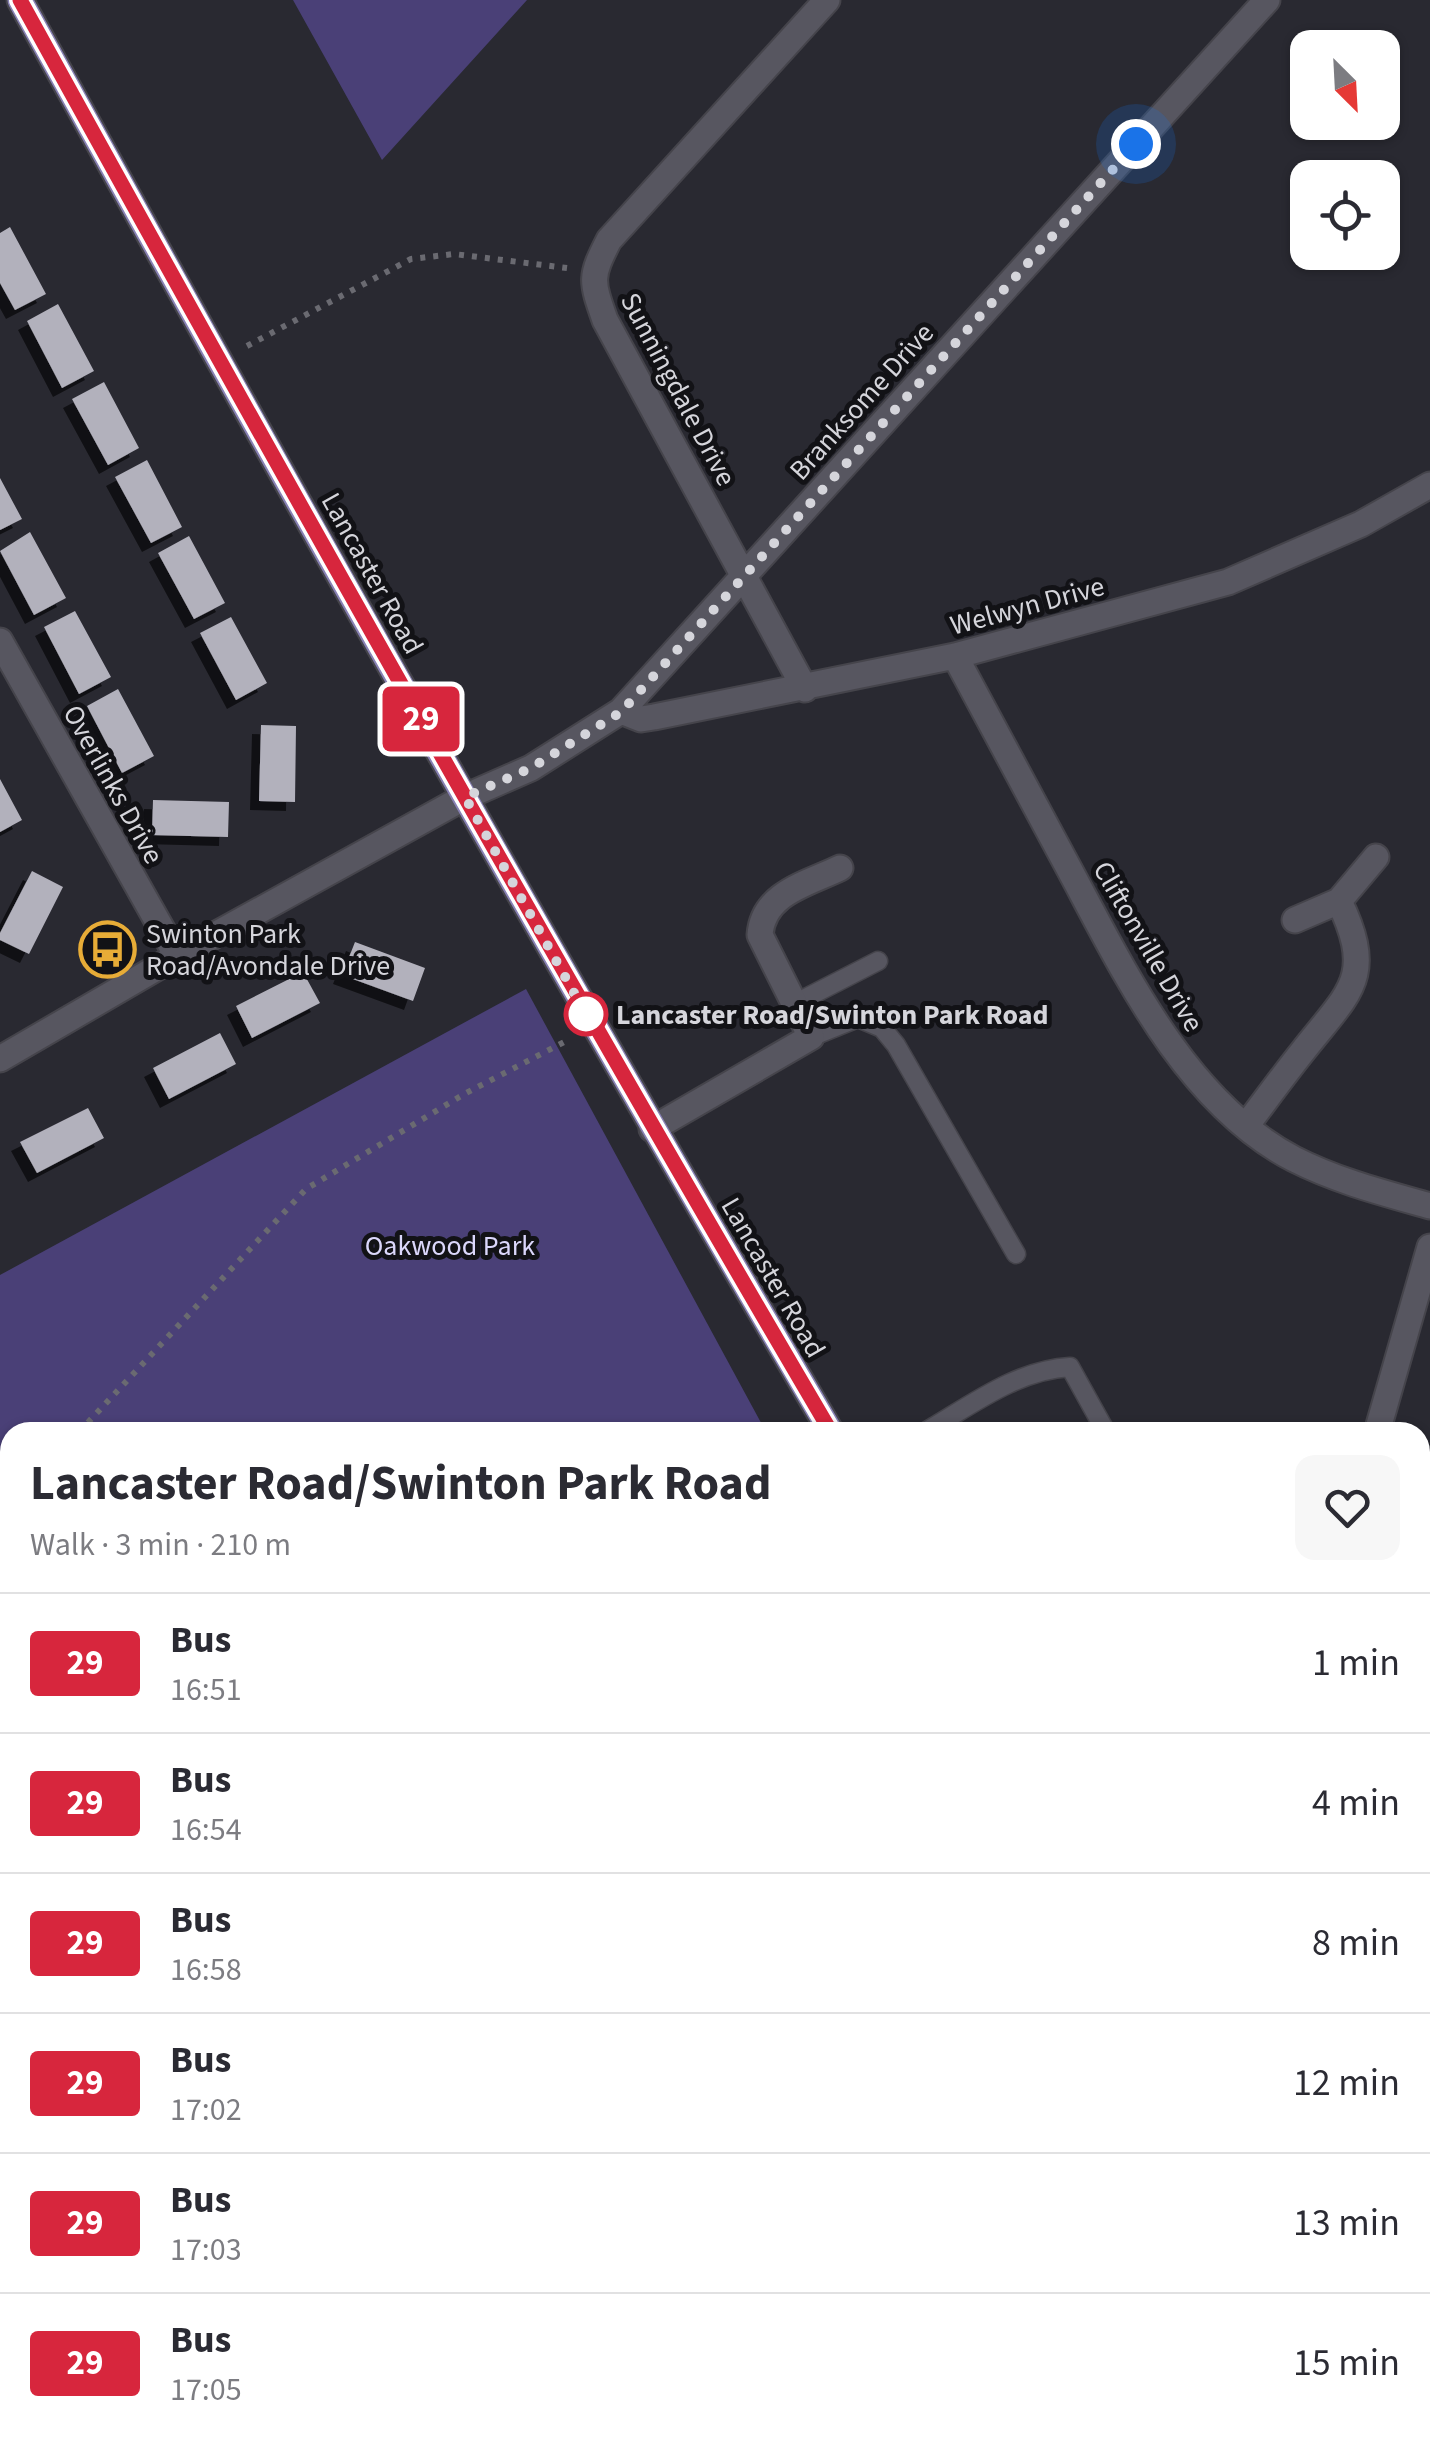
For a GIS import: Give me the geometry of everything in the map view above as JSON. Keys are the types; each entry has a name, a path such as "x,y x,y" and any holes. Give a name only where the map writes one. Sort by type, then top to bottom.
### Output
{"main road":[{"name":"Lancaster Road","path":"20,0 593,1027 825,1422"}],"street":[{"name":"Sunningdale Drive","path":"805,689 605,320 593,272 609,240 826,0"},
{"name":"Branksome Drive","path":"0,1059 176,956 465,797 531,768 621,712 1266,0"},
{"name":"Welwyn Drive","path":"621,712 642,719 654,718 805,689 955,656 1228,582 1361,524 1430,485"},
{"name":"Overlinks Drive","path":"0,642 176,956"},
{"name":"Cliftonville Drive","path":"955,656 1132,986 1187,1068 1246,1126 1293,1158 1368,1189 1430,1206"},
{"path":"1295,920 1339,900 1376,857"},
{"path":"652,1129 810,1036 760,935 761,916 772,900 840,868"},
{"path":"1246,1126 1352,987 1357,964 1355,934 1339,900"},
{"path":"1380,1422 1430,1248"}],"lane":[{"path":"794,1004 878,961"},
{"path":"810,1036 858,1018 882,1028 934,1109 1016,1254"},
{"path":"941,1422 1001,1387 1046,1368 1070,1367 1100,1422"}],"path":[{"path":"219,362 412,258 454,254 593,272"},
{"path":"88,1422 306,1189 466,1093 593,1027"}],"green space":[{"path":"293,0 527,0 382,160"},
{"name":"Oakwood Park","path":"526,989 761,1422 0,1422 0,1275"}],"building":[{"path":"10,227 46,294 15,310 0,283 0,233"},
{"path":"58,304 94,371 62,388 27,321"},
{"path":"104,382 139,448 108,465 72,399"},
{"path":"147,460 182,527 151,543 115,477"},
{"path":"0,478 22,519 0,530"},
{"path":"30,532 66,598 34,615 0,551"},
{"path":"189,536 225,603 194,619 158,553"},
{"path":"75,611 111,677 79,694 44,627"},
{"path":"231,617 267,683 236,700 200,633"},
{"path":"118,689 154,756 122,773 87,706"},
{"path":"261,725 296,726 295,802 259,801"},
{"path":"0,779 22,820 0,832"},
{"path":"153,800 229,802 228,837 152,835"},
{"path":"32,871 63,887 29,954 0,940 0,933"},
{"path":"355,942 425,968 413,1001 342,975"},
{"path":"303,972 320,1003 252,1038 236,1006"},
{"path":"220,1033 236,1064 169,1099 153,1068"},
{"path":"88,1108 104,1138 37,1173 20,1142"}],"bus line":[{"name":"29","path":"20,0 593,1027 825,1422"}],"place":[{"name":"Swinton Park Road/Avondale Drive","path":"107,949"},
{"name":"Lancaster Road/Swinton Park Road","path":"586,1014"}],"route":[{"path":"586,1014 593,1027 465,797 531,768 621,712 1136,144"}]}
